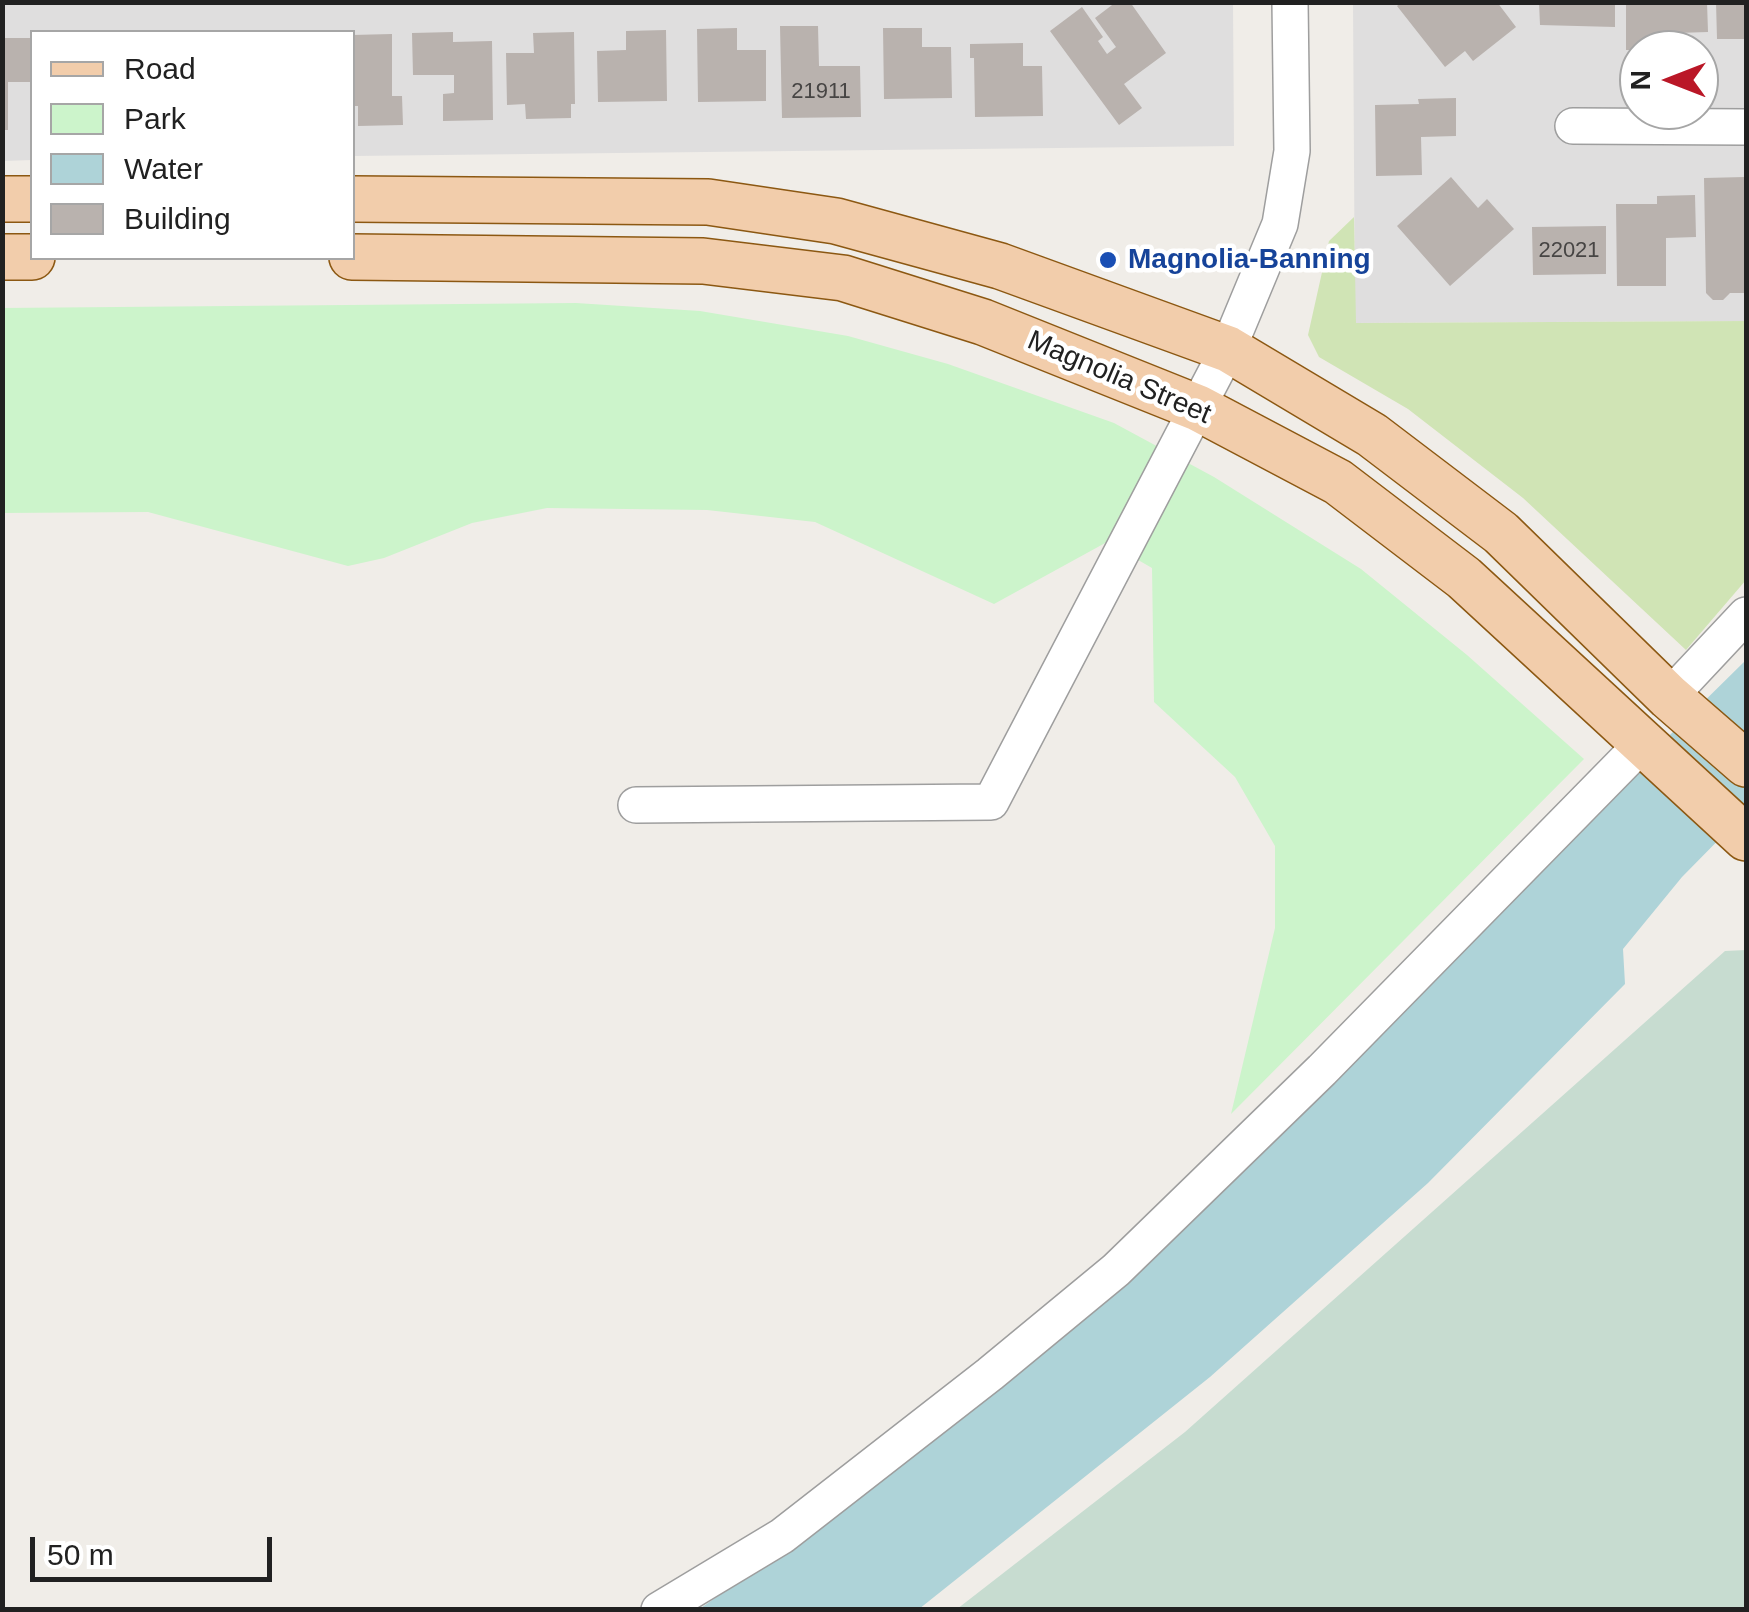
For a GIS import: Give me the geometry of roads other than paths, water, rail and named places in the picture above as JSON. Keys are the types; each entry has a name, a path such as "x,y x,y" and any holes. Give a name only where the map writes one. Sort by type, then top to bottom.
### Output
{"main road":[{"path":"355,198 708,202 836,220 1000,266 1228,349 1372,434 1501,533 1660,688 1746,764"},
{"path":"2,199 30,199"},
{"path":"2,257 30,257"},
{"name":"Magnolia Street","path":"355,257 704,261 843,278 983,322 1198,408 1338,482 1464,578 1746,838"}],"street":[{"path":"636,805 991,802 1228,349 1280,224 1292,151 1290,2"},
{"path":"1573,126 1746,127"},
{"path":"1660,688 1746,615"},
{"path":"659,1610 782,1536 1116,1270 1322,1070 1629,728"}],"water":[{"path":"1746,660 1746,812 1682,877 1623,949 1625,984 1428,1183 1210,1377 919,1609 698,1610 877,1485 1059,1337"}],"place":[{"name":"Magnolia-Banning","path":"1108,260"}]}
